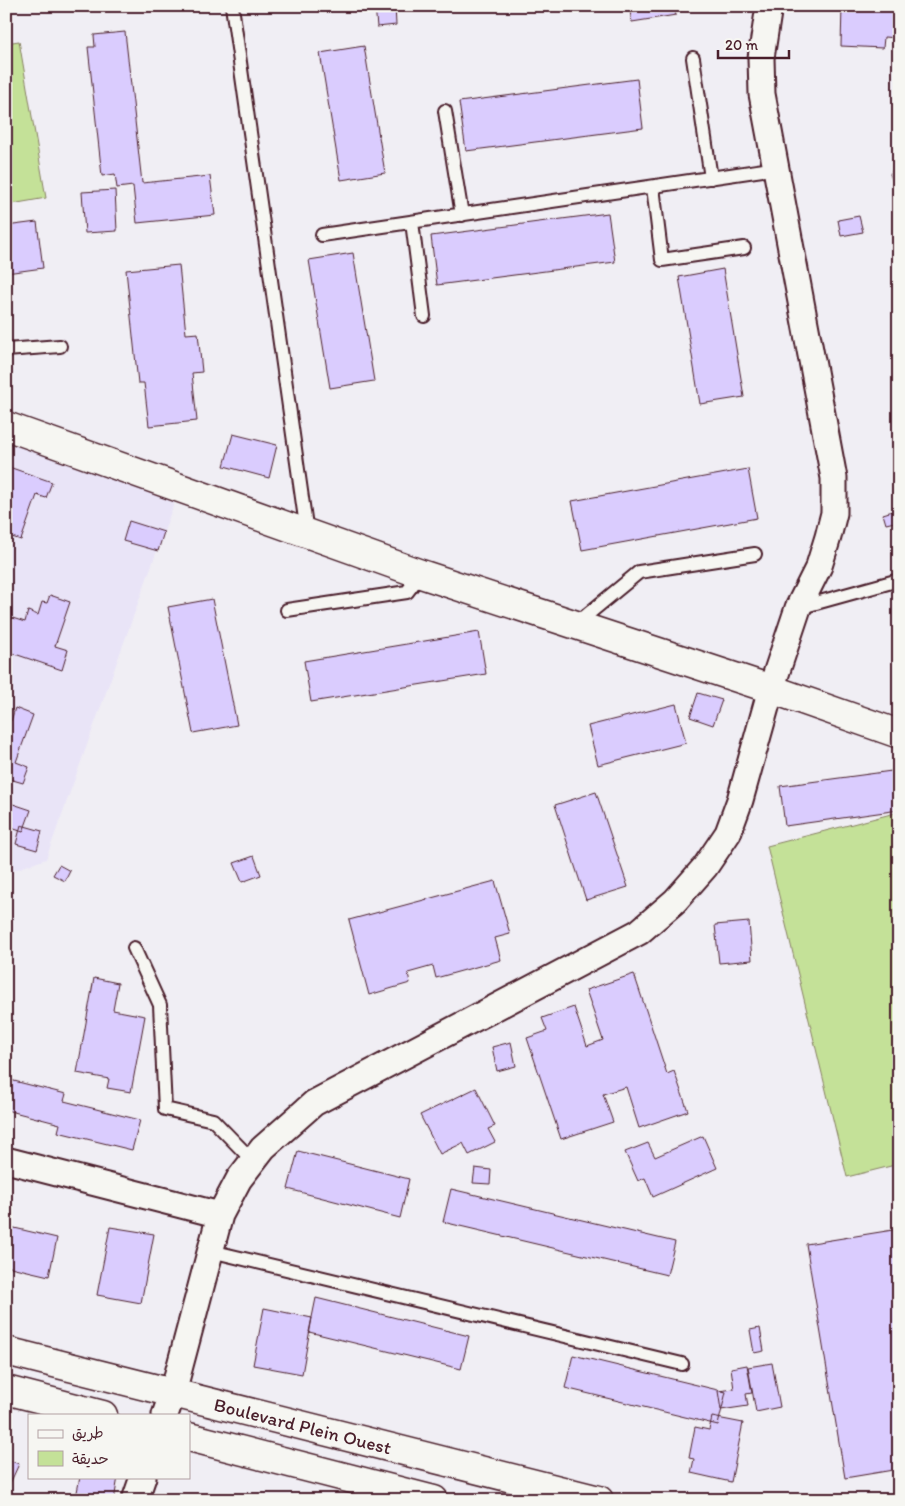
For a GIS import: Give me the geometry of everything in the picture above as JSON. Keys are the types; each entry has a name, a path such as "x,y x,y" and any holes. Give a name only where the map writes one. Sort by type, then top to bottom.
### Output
{"main road":[{"path":"6,426 421,574 770,689 899,734"},
{"name":"Boulevard Plein Ouest","path":"6,1351 169,1403 599,1500"},
{"path":"6,1390 99,1414"},
{"name":"Boulevard Plein Ouest","path":"190,1437 434,1500"}],"street":[{"path":"169,1403 220,1216 239,1179 269,1143 314,1104 639,932 675,901 704,867 728,832 740,800 770,689 798,608 819,566 834,513 834,478 762,94 762,58 769,6"},
{"path":"6,1160 220,1216"},
{"path":"136,1500 143,1478"}],"lane":[{"path":"232,6 307,533"},
{"path":"692,58 711,178"},
{"path":"445,111 462,215"},
{"path":"322,235 777,168"},
{"path":"653,187 662,260 744,248"},
{"path":"412,222 424,316"},
{"path":"6,350 60,346"},
{"path":"575,625 639,572 755,554"},
{"path":"287,610 407,592 421,574"},
{"path":"798,608 899,580"},
{"path":"134,948 160,1005 165,1109 213,1120 253,1161"},
{"path":"211,1251 682,1364"}],"shaded area":[{"path":"6,436 177,495 46,859 6,873"}],"green space":[{"path":"19,41 46,198 6,205 6,43"},
{"path":"899,812 899,1164 847,1177 767,846"}],"building":[{"path":"375,6 395,6 396,25 377,27"},
{"path":"629,6 674,6 676,15 632,22"},
{"path":"842,6 899,6 899,38 884,37 883,48 841,46"},
{"path":"125,32 142,183 210,176 215,215 137,223 133,186 117,188 115,174 102,176 88,47 95,47 94,35"},
{"path":"364,46 385,173 341,180 320,53"},
{"path":"637,79 643,128 466,151 459,102"},
{"path":"899,159 899,199 890,174"},
{"path":"115,190 117,231 85,233 82,192"},
{"path":"608,213 615,262 437,285 431,236"},
{"path":"859,216 863,232 841,236 838,220"},
{"path":"37,222 43,268 6,273 6,226"},
{"path":"353,253 374,381 330,388 309,260"},
{"path":"179,265 186,334 198,333 202,372 192,373 197,421 149,426 144,383 138,383 126,270"},
{"path":"723,269 744,397 700,404 679,277"},
{"path":"233,434 277,445 269,478 224,466"},
{"path":"6,466 52,482 46,498 37,495 21,540 6,535 9,524 6,523 9,512 6,511"},
{"path":"748,469 757,518 582,550 572,501"},
{"path":"899,509 899,521 886,524 883,514"},
{"path":"129,521 164,532 158,551 123,541"},
{"path":"50,595 70,602 55,646 68,650 62,670 6,651 6,616 25,622 28,611 38,615 42,602 47,603"},
{"path":"212,599 237,725 193,733 168,607"},
{"path":"479,632 486,674 311,702 304,661"},
{"path":"698,693 722,700 713,725 690,717"},
{"path":"676,704 686,743 598,765 588,726"},
{"path":"15,708 33,715 16,762 29,767 23,783 6,778 6,719 11,721"},
{"path":"899,770 899,810 785,826 780,786"},
{"path":"596,792 628,887 586,900 555,805"},
{"path":"10,803 31,810 23,832 6,826 6,813"},
{"path":"21,825 42,831 37,850 16,844"},
{"path":"254,856 261,875 242,882 234,863"},
{"path":"59,865 70,871 65,881 53,875"},
{"path":"495,881 510,934 495,938 501,960 436,978 433,966 408,973 410,983 369,995 349,920"},
{"path":"749,922 752,960 719,963 715,925"},
{"path":"634,974 667,1074 674,1071 688,1111 639,1128 626,1087 603,1094 613,1122 561,1139 527,1038 547,1031 542,1018 574,1007 587,1046 603,1040 586,990"},
{"path":"94,978 118,983 113,1010 145,1016 131,1092 107,1088 109,1079 77,1073"},
{"path":"511,1042 516,1066 497,1071 492,1047"},
{"path":"6,1079 66,1094 64,1101 140,1120 132,1150 58,1132 60,1124 6,1110"},
{"path":"476,1088 495,1126 488,1129 495,1142 469,1155 463,1143 440,1154 420,1115"},
{"path":"703,1136 717,1168 653,1197 645,1178 638,1181 625,1152 648,1143 655,1157"},
{"path":"298,1151 409,1179 400,1218 288,1189"},
{"path":"475,1168 491,1170 490,1184 473,1183"},
{"path":"451,1189 675,1242 667,1275 443,1222"},
{"path":"6,1226 57,1238 49,1276 6,1266"},
{"path":"110,1227 154,1234 141,1303 97,1295"},
{"path":"899,1229 899,1469 845,1478 806,1244"},
{"path":"316,1298 469,1336 461,1369 309,1332"},
{"path":"264,1308 312,1318 302,1374 253,1365"},
{"path":"760,1328 764,1351 754,1353 750,1330"},
{"path":"573,1355 726,1392 718,1425 565,1388"},
{"path":"772,1363 780,1407 756,1412 748,1367"},
{"path":"747,1365 752,1393 746,1394 748,1406 721,1410 718,1391 734,1389 731,1368"},
{"path":"712,1417 743,1423 731,1482 691,1473 694,1459 689,1458 695,1427 709,1430"},
{"path":"6,1459 19,1464 6,1492"},
{"path":"80,1478 118,1478 114,1500 90,1500 76,1497"}]}
